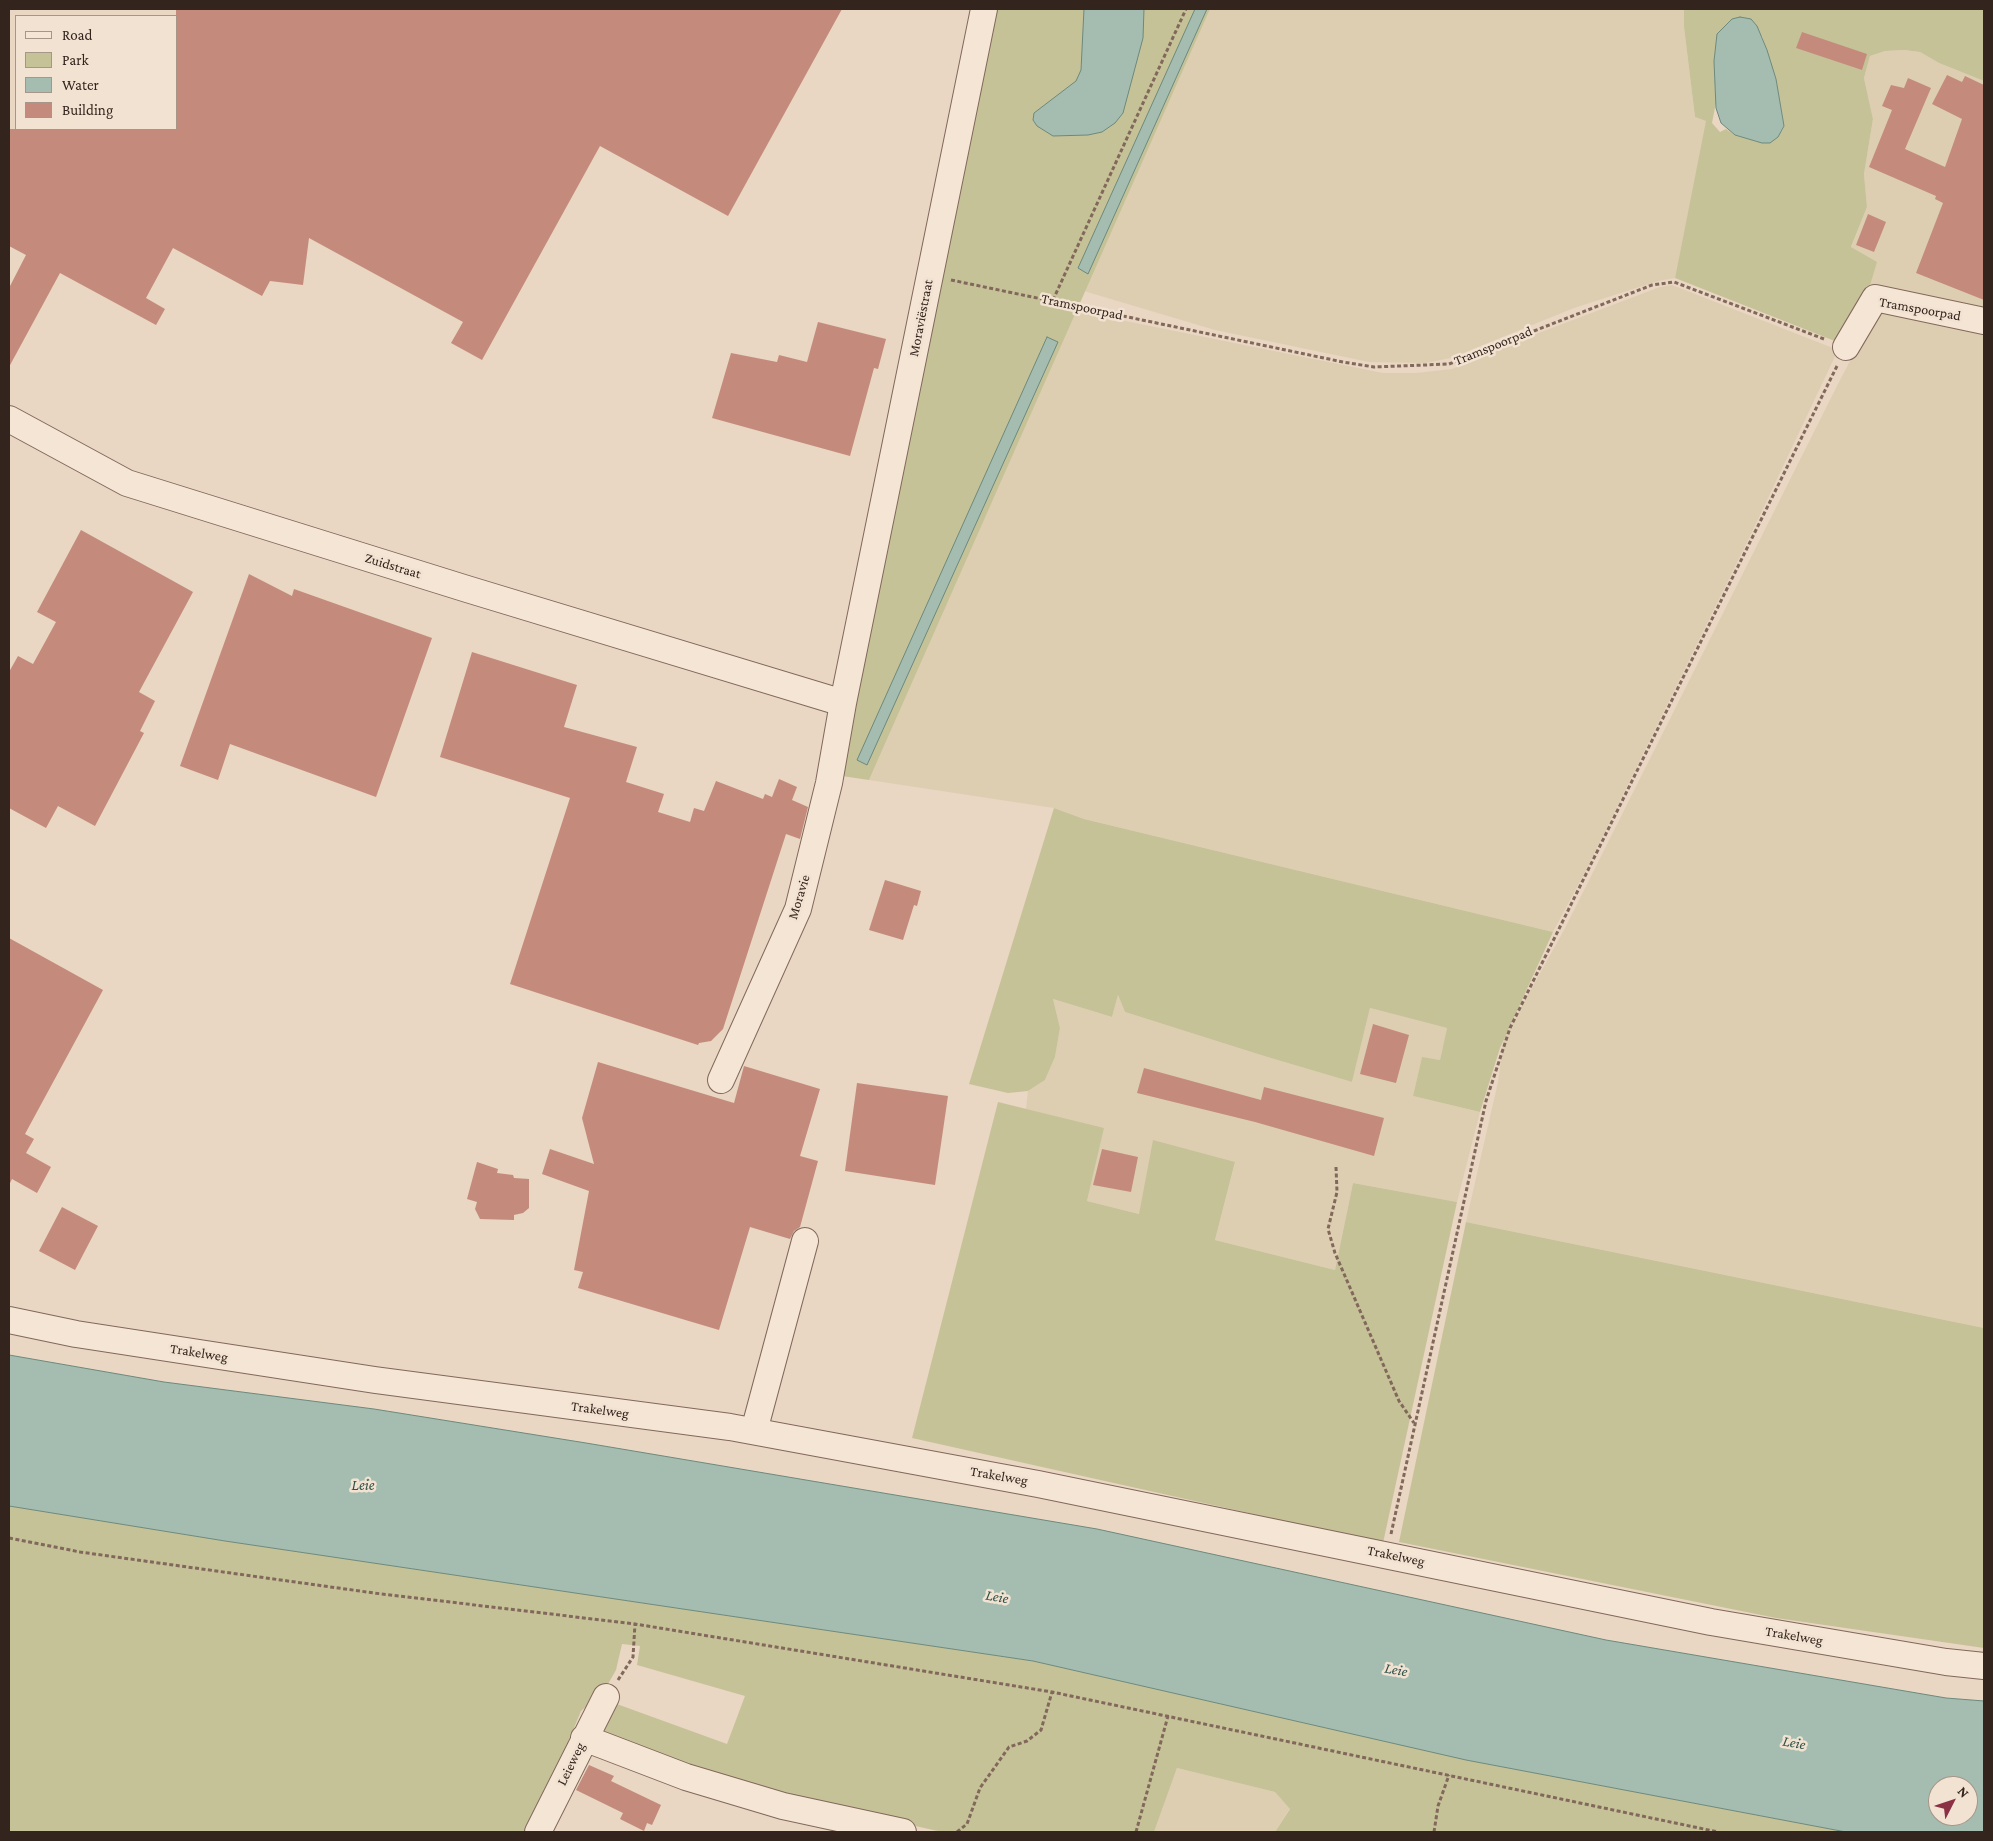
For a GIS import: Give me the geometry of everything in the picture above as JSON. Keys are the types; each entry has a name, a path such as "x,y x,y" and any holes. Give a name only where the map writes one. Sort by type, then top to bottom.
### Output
{"street":[{"name":"Moraviëstraat","path":"859,628 984,9"},
{"name":"Tramspoorpad","path":"1846,347 1875,298 1984,321"},
{"name":"Zuidstraat","path":"9,419 127,483 843,703"},
{"name":"Moravie","path":"721,1080 798,909 829,783 859,628"},
{"path":"754,1431 805,1241"},
{"name":"Trakelweg","path":"9,1320 76,1334 356,1377 754,1431 1038,1484 1387,1554 1710,1622 1946,1662 1984,1666"},
{"name":"Leieweg","path":"538,1832 606,1697"},
{"path":"584,1738 686,1776 774,1804 903,1832"}],"path":[{"path":"1052,300 1186,9"},
{"name":"Tramspoorpad","path":"930,275 1343,362 1374,366 1405,367 1449,364 1652,285 1674,282 1846,347"},
{"path":"1387,1554 1486,1101 1510,1028 1831,375"},
{"path":"1336,1167 1337,1192 1328,1228 1335,1253 1399,1401 1415,1423"},
{"path":"9,1538 80,1552 374,1594 635,1624 1052,1692 1718,1832"},
{"path":"606,1697 632,1657 635,1624"},
{"path":"957,1832 967,1824 980,1788 1009,1746 1027,1741 1041,1730 1052,1692"},
{"path":"1136,1832 1168,1716"},
{"path":"1434,1832 1438,1806 1448,1775"}],"shaded area":[{"path":"1210,9 1684,9 1684,27 1695,117 1707,121 1675,278 1658,281 1574,308 1451,358 1425,363 1369,362 1215,330 1084,291"},
{"path":"1904,50 1920,52 1939,63 1984,81 1984,316 1868,292 1851,248 1867,207 1864,174 1873,119 1864,78 1870,56 1885,51"},
{"path":"1672,285 1838,350 1752,532 1585,872 1553,932 1084,819 1054,808 869,780 1076,311 1383,373 1416,373 1452,369 1536,334 1660,287"},
{"path":"1884,310 1984,327 1984,1328 1466,1222 1498,1082 1504,1038 1564,930 1840,380 1869,325"},
{"path":"1118,995 1125,1012 1352,1082 1370,1008 1447,1028 1440,1060 1422,1058 1413,1096 1480,1112 1457,1202 1353,1183 1335,1270 1215,1240 1235,1163 1139,1214 1087,1201 1103,1129 1026,1109 1028,1091 1045,1080 1055,1057 1060,1028 1053,999 1112,1017"},
{"path":"1177,1768 1275,1792 1290,1808 1275,1832 1154,1832"}],"green space":[{"path":"989,9 1210,9 869,780 842,776"},
{"path":"1684,9 1984,9 1984,81 1939,63 1920,52 1904,50 1885,51 1870,56 1864,78 1873,119 1864,174 1867,207 1851,247 1877,262 1868,292 1840,343 1675,278 1706,121 1695,117 1684,27","holes":["1717,34 1762,36 1776,79 1784,126 1782,131 1762,143 1735,135 1726,129 1720,132 1712,123 1716,102 1714,60"]},
{"path":"1054,808 1084,819 1553,932 1500,1048 1480,1112 1413,1096 1422,1057 1440,1060 1447,1028 1370,1008 1352,1082 1125,1012 1118,995 1112,1017 1053,999 1060,1028 1055,1057 1045,1080 1028,1091 1008,1093 969,1084"},
{"path":"998,1102 1104,1128 1087,1201 1139,1214 1153,1140 1235,1162 1215,1240 1335,1270 1353,1183 1457,1202 1383,1543 912,1438"},
{"path":"1466,1222 1984,1328 1984,1648 1776,1618 1399,1542"},
{"path":"9,1506 225,1541 1033,1661 1466,1760 1846,1832 1275,1832 1290,1809 1275,1792 1177,1768 1154,1832 942,1832 761,1791 599,1733 614,1703 727,1744 745,1696 637,1665 640,1646 622,1644 616,1670 604,1691 581,1711 555,1773 526,1832 9,1832"}],"water":[{"path":"1084,9 1144,9 1143,38 1123,113 1115,123 1102,132 1088,135 1053,136 1037,126 1033,120 1034,113 1076,81 1081,70"},
{"path":"1195,9 1207,9 1088,274 1078,268"},
{"path":"1740,17 1751,19 1757,26 1776,79 1784,126 1778,137 1770,143 1762,143 1735,135 1721,123 1716,108 1714,61 1717,34 1732,19"},
{"path":"1047,337 1058,342 867,765 857,760"},
{"name":"Leie","path":"9,1355 164,1382 374,1409 1097,1529 1606,1640 1946,1698 1984,1701 1984,1832 1846,1832 1466,1760 1033,1661 225,1541 9,1506"}],"building":[{"path":"176,9 842,9 728,216 600,146 482,360 451,343 463,322 309,238 303,285 270,281 262,296 173,248 146,298 165,309 156,325 60,273 9,367 9,288 26,255 9,246 9,129 178,130 178,15 176,15"},
{"path":"1802,32 1867,54 1862,70 1796,48"},
{"path":"1947,75 1962,82 1965,76 1984,85 1984,300 1916,273 1943,203 1935,199 1936,196 1869,167 1892,110 1882,106 1891,85 1904,88 1908,78 1931,88 1905,149 1945,167 1962,119 1932,104"},
{"path":"1868,214 1886,222 1874,252 1856,245"},
{"path":"818,322 886,339 878,369 874,368 850,456 712,418 731,353 777,362 779,355 807,362"},
{"path":"81,530 193,592 139,692 155,701 140,731 144,733 95,826 58,806 46,828 9,808 9,672 18,656 33,664 56,622 37,612"},
{"path":"249,574 292,596 294,589 432,638 376,797 230,744 218,780 180,766"},
{"path":"472,652 577,685 564,727 637,747 626,782 664,794 658,812 690,822 694,808 704,811 716,781 763,799 765,794 772,797 779,779 797,787 792,800 808,807 800,839 786,834 723,1029 711,1041 699,1043 698,1045 510,984 570,798 440,757"},
{"path":"885,880 921,891 917,906 914,905 903,940 869,930"},
{"path":"9,938 103,990 25,1134 34,1139 26,1153 51,1167 37,1193 12,1179 9,1185"},
{"path":"1373,1024 1409,1035 1396,1083 1360,1074"},
{"path":"598,1062 734,1103 744,1066 820,1089 800,1156 818,1161 800,1227 794,1231 790,1239 750,1227 719,1330 578,1288 583,1272 574,1270 589,1191 542,1174 550,1149 594,1164 582,1118"},
{"path":"1144,1068 1261,1100 1264,1087 1384,1118 1374,1156 1255,1122 1137,1093"},
{"path":"857,1083 948,1096 935,1185 845,1171"},
{"path":"1102,1149 1138,1157 1131,1192 1093,1185"},
{"path":"477,1162 498,1169 497,1173 513,1175 514,1178 529,1179 529,1208 523,1213 514,1215 514,1220 480,1219 475,1209 477,1202 467,1199"},
{"path":"62,1207 98,1226 75,1270 39,1251"},
{"path":"589,1765 614,1776 611,1781 661,1805 652,1825 647,1823 644,1831 620,1819 623,1813 576,1790"}]}
